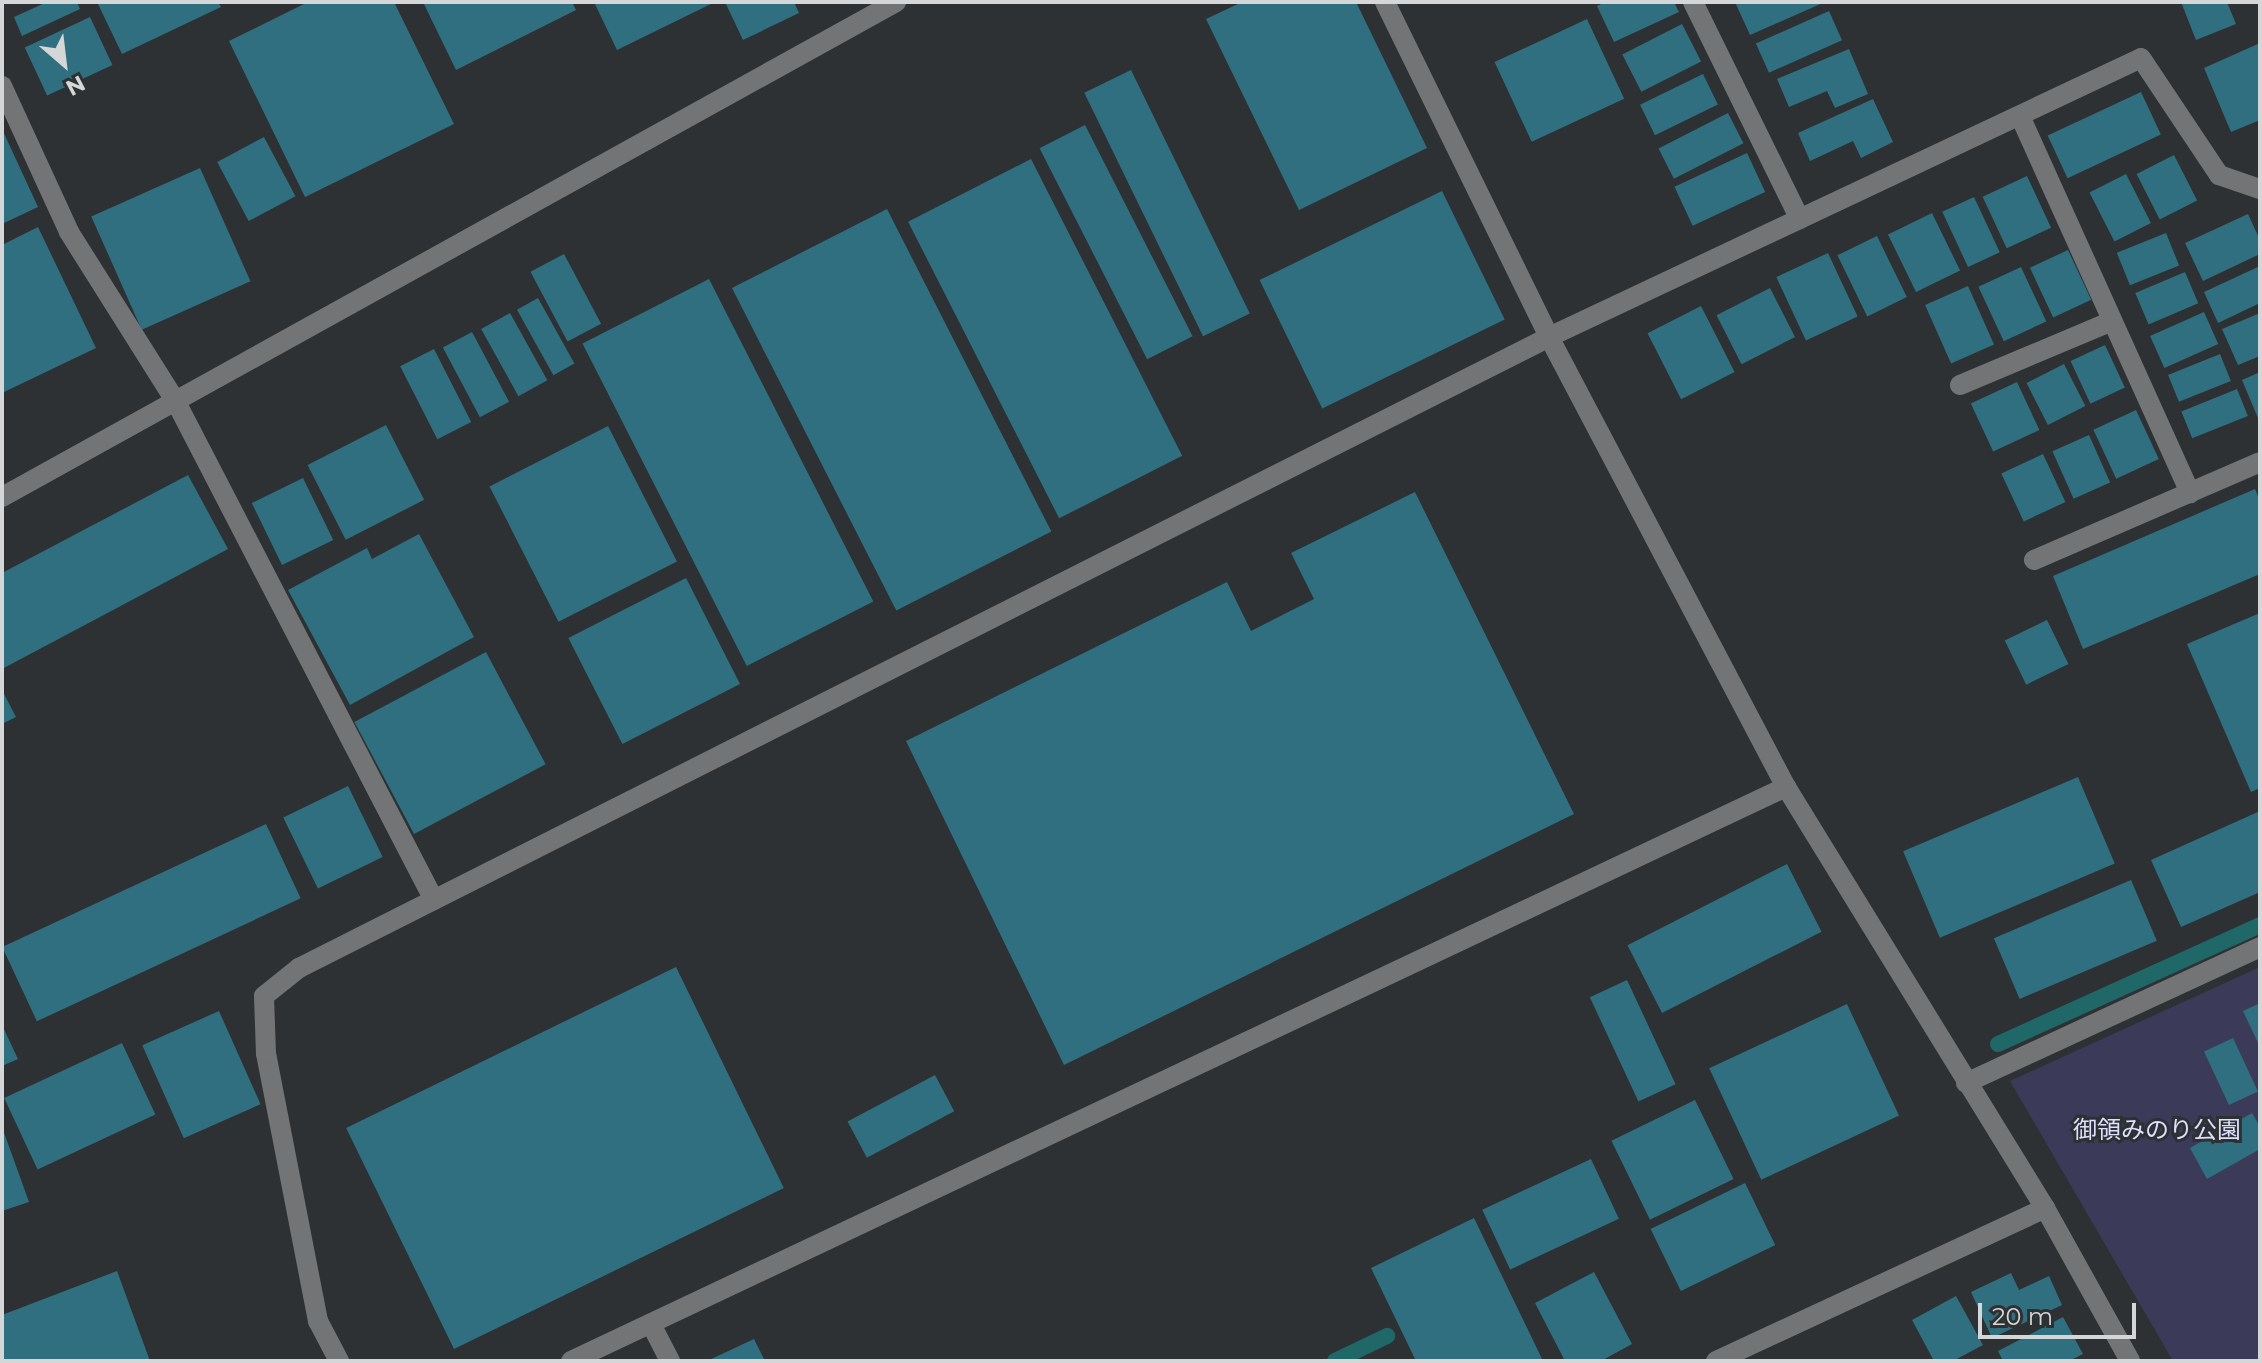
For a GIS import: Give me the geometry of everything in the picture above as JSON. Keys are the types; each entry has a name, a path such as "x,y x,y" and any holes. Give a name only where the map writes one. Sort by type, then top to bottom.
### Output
{"street":[{"path":"2,497 896,2"},
{"path":"1385,2 1549,337 1786,787 2045,1208 2130,1361"},
{"path":"1693,2 1800,219"},
{"path":"339,1361 318,1321 266,1054 264,996 299,968 1549,337 2141,58 2219,175 2260,189"},
{"path":"2,86 69,232 175,400 434,900"},
{"path":"2020,116 2190,493"},
{"path":"1960,385 2112,321"},
{"path":"2034,560 2260,462"},
{"path":"571,1361 1786,787"},
{"path":"1966,1083 2260,947"},
{"path":"1716,1361 2045,1208"},
{"path":"651,1324 670,1361"}],"green space":[{"name":"御領みのり公園","path":"2260,967 2260,1361 2173,1361 2010,1081"}],"building":[{"path":"47,2 77,2 80,9 22,36 14,17"},
{"path":"97,2 218,2 221,7 122,54"},
{"path":"308,2 394,2 454,124 305,197 229,41"},
{"path":"423,2 572,2 576,10 456,70"},
{"path":"594,2 715,2 617,50"},
{"path":"725,2 794,2 799,13 743,40"},
{"path":"1242,2 1356,2 1427,148 1299,210 1206,19"},
{"path":"1605,2 1674,2 1679,12 1614,42 1597,6"},
{"path":"1735,2 1825,2 1750,35"},
{"path":"2181,2 2227,2 2236,24 2196,40"},
{"path":"1829,11 1842,40 1769,73 1756,44"},
{"path":"90,17 112,65 47,95 25,47"},
{"path":"1587,19 1624,99 1532,142 1495,62"},
{"path":"1682,24 1701,61 1641,92 1622,54"},
{"path":"2260,43 2260,120 2231,132 2204,68"},
{"path":"1849,49 1868,94 1835,108 1827,91 1789,107 1777,79"},
{"path":"1131,70 1250,314 1203,336 1084,93"},
{"path":"1703,74 1718,105 1655,135 1640,105"},
{"path":"2141,92 2161,135 2068,178 2048,136"},
{"path":"1873,99 1893,142 1861,158 1853,141 1810,161 1798,133"},
{"path":"1728,113 1743,143 1674,179 1659,148"},
{"path":"1085,125 1193,336 1147,359 1040,148"},
{"path":"2,129 38,207 2,224"},
{"path":"264,137 295,196 249,221 217,162"},
{"path":"1747,153 1765,192 1693,226 1674,187"},
{"path":"2174,155 2197,200 2160,220 2137,174"},
{"path":"1031,159 1182,456 1059,518 908,222"},
{"path":"200,168 250,281 142,330 91,216"},
{"path":"2126,174 2151,223 2114,242 2089,193"},
{"path":"2027,176 2051,228 2007,248 1983,197"},
{"path":"1442,191 1505,320 1322,409 1260,280"},
{"path":"1974,197 2000,252 1968,267 1942,212"},
{"path":"887,209 1051,532 896,611 732,288"},
{"path":"1932,213 1960,271 1916,292 1888,234"},
{"path":"2248,214 2260,240 2260,254 2203,281 2185,243"},
{"path":"38,227 96,348 2,393 2,245"},
{"path":"2166,233 2179,265 2130,285 2117,253"},
{"path":"1877,236 1907,297 1867,316 1837,255"},
{"path":"2068,250 2091,300 2053,318 2030,268"},
{"path":"1828,253 1858,316 1806,341 1776,277"},
{"path":"564,254 601,324 568,342 530,272"},
{"path":"2260,266 2260,303 2218,323 2204,292"},
{"path":"2021,267 2046,321 2004,341 1978,287"},
{"path":"2185,272 2198,303 2149,324 2135,293"},
{"path":"709,279 873,602 747,666 582,343"},
{"path":"1968,286 1994,344 1951,364 1925,305"},
{"path":"1770,288 1795,337 1742,364 1717,315"},
{"path":"538,298 574,364 553,375 517,310"},
{"path":"1701,306 1735,372 1681,399 1648,333"},
{"path":"2204,312 2218,344 2164,368 2150,336"},
{"path":"510,313 547,380 518,396 481,329"},
{"path":"2260,313 2260,356 2238,365 2222,329"},
{"path":"472,332 509,402 480,417 443,347"},
{"path":"2105,345 2125,388 2090,404 2071,361"},
{"path":"434,349 471,422 437,439 400,366"},
{"path":"2220,354 2231,381 2179,402 2168,375"},
{"path":"2064,364 2085,406 2048,425 2027,383"},
{"path":"2260,372 2260,423 2242,380"},
{"path":"2017,382 2039,430 1993,452 1971,404"},
{"path":"2237,389 2248,416 2192,438 2181,411"},
{"path":"2136,410 2159,459 2116,479 2093,430"},
{"path":"386,425 424,500 346,540 308,465"},
{"path":"608,426 677,561 559,622 489,486"},
{"path":"2089,435 2110,483 2074,499 2052,451"},
{"path":"2043,454 2065,502 2024,521 2001,473"},
{"path":"188,475 228,549 2,669 2,573"},
{"path":"303,478 333,540 282,565 252,503"},
{"path":"2255,489 2260,501 2260,574 2083,649 2053,576"},
{"path":"1415,492 1574,814 1064,1065 906,741 1227,582 1251,631 1314,599 1291,553"},
{"path":"419,534 474,637 350,705 288,590 367,548 372,559"},
{"path":"686,578 740,684 622,744 568,638"},
{"path":"2260,613 2260,788 2251,792 2187,644"},
{"path":"2047,620 2068,664 2026,685 2005,641"},
{"path":"486,652 546,764 414,834 354,722"},
{"path":"2,690 16,717 2,724"},
{"path":"2078,777 2115,864 1940,938 1903,851"},
{"path":"348,786 383,857 318,889 283,818"},
{"path":"2260,811 2260,892 2181,927 2151,860"},
{"path":"266,824 301,898 37,1021 2,947"},
{"path":"1787,864 1822,932 1662,1013 1628,945"},
{"path":"2131,880 2157,941 2020,999 1994,938"},
{"path":"676,967 784,1188 454,1349 346,1128"},
{"path":"1627,980 1676,1084 1638,1102 1590,997"},
{"path":"2260,1003 2260,1047 2243,1011"},
{"path":"1847,1004 1899,1115 1761,1180 1709,1068"},
{"path":"219,1011 260,1104 184,1138 142,1045"},
{"path":"2,1025 18,1059 2,1066"},
{"path":"2233,1038 2258,1091 2229,1105 2204,1052"},
{"path":"122,1043 155,1115 38,1170 4,1098"},
{"path":"935,1075 954,1111 867,1158 848,1121"},
{"path":"1695,1100 1734,1179 1650,1220 1611,1141"},
{"path":"2252,1113 2260,1127 2260,1149 2207,1179 2190,1148"},
{"path":"2,1127 29,1202 2,1211"},
{"path":"1591,1159 1619,1219 1510,1270 1482,1210"},
{"path":"1745,1183 1775,1245 1681,1291 1651,1229"},
{"path":"1474,1218 1543,1361 1416,1361 1371,1268"},
{"path":"117,1271 150,1361 2,1361 2,1315"},
{"path":"1594,1272 1632,1344 1601,1361 1565,1361 1535,1303"},
{"path":"2011,1273 2019,1290 2049,1276 2062,1305 1992,1338 1971,1292"},
{"path":"1956,1296 1983,1345 1953,1361 1934,1361 1912,1320"},
{"path":"2063,1317 2083,1354 2069,1361 2003,1361 1998,1351"},
{"path":"754,1339 765,1361 707,1361"}],"waterway":[{"path":"1998,1044 2260,925"},
{"path":"1335,1361 1387,1336"}]}
